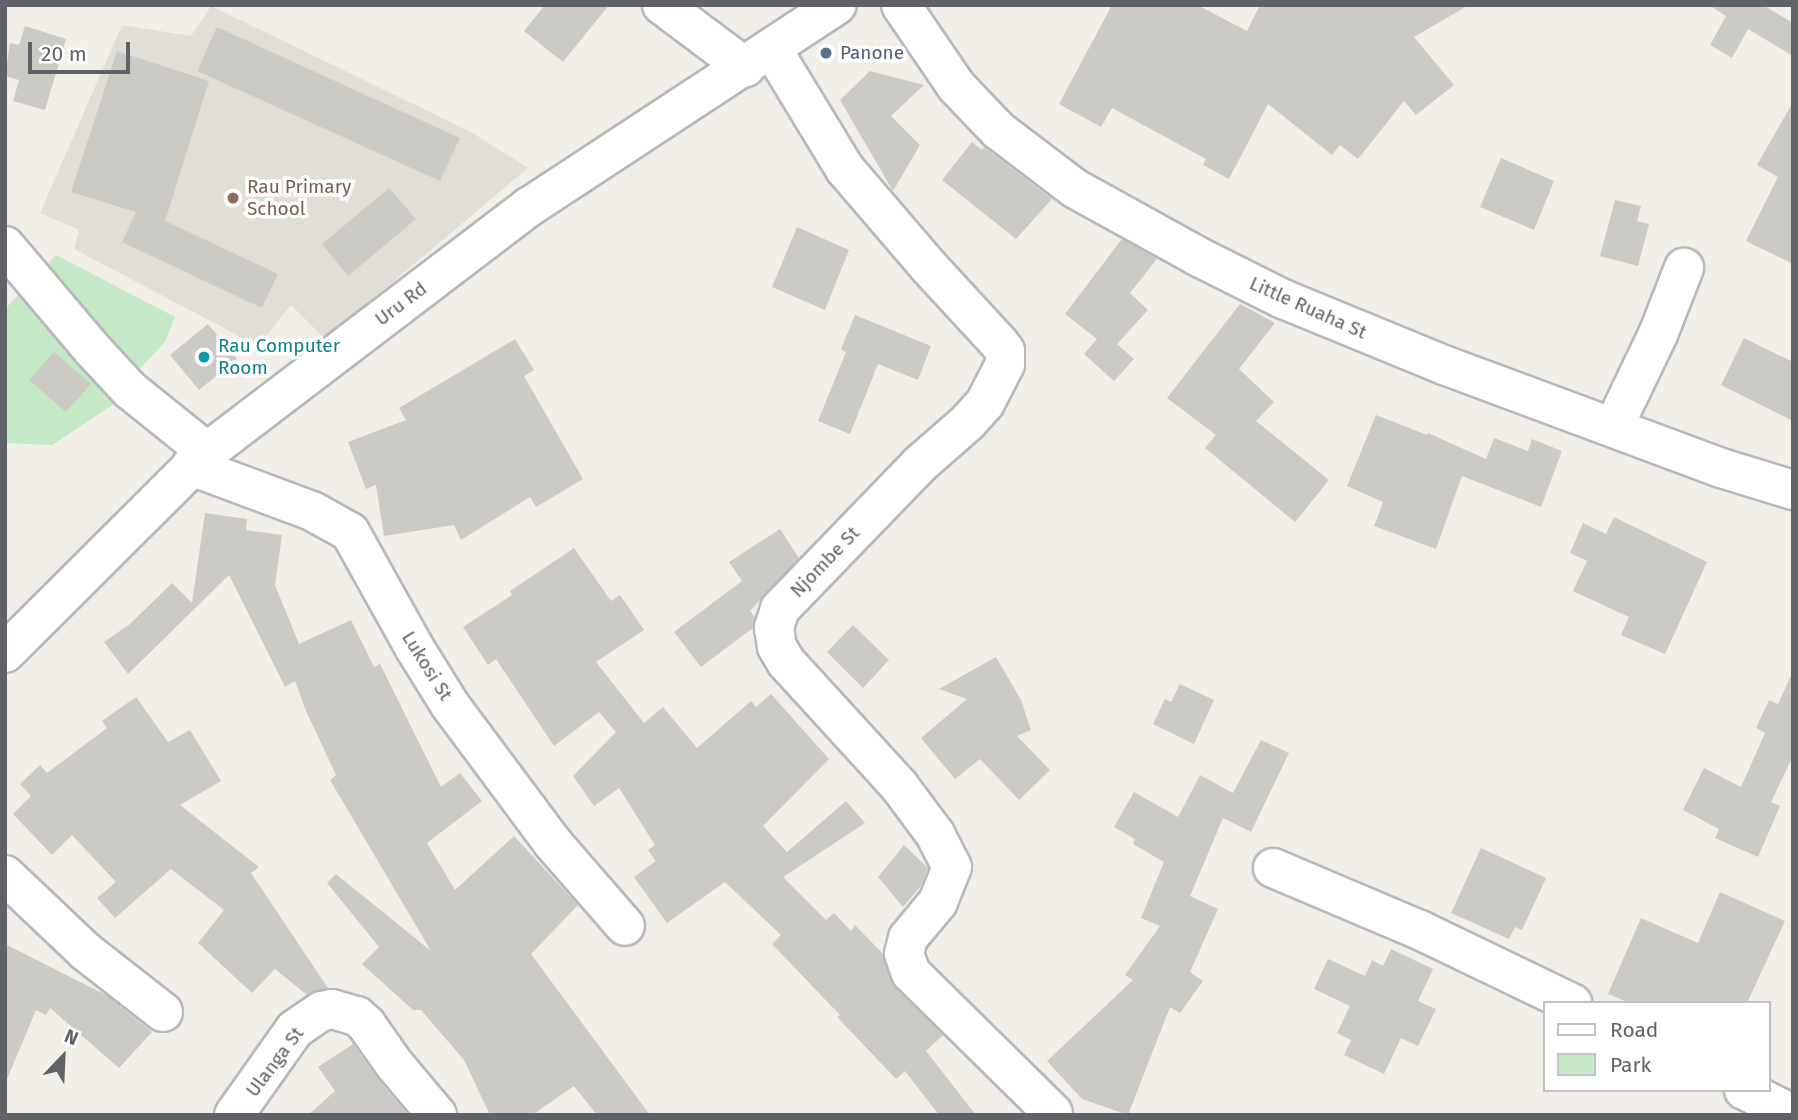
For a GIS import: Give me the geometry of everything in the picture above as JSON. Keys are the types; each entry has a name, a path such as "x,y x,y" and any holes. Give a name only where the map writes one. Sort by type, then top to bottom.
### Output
{"street":[{"path":"662,5 759,58"},
{"name":"Uru Rd","path":"5,653 199,459 529,207 837,5"},
{"name":"Little Ruaha St","path":"901,5 956,86 998,130 1074,188 1283,299 1444,365 1721,468 1793,490"},
{"name":"Njombe St","path":"759,58 845,169 1005,352 1002,375 985,403 920,464 780,609 774,628 777,647 786,663 900,787 935,834 952,867 938,902 908,938 904,954 911,973 1053,1114"},
{"name":"Lukosi St","path":"5,246 92,349 199,459 312,511 350,532 414,647 450,705 552,842 625,926"},
{"path":"1614,426 1659,332 1684,268"},
{"path":"1273,868 1419,930 1568,1001"},
{"path":"5,875 85,951 163,1012"},
{"name":"Ulanga St","path":"234,1115 295,1029 322,1011 332,1009 357,1016 366,1024 394,1065 437,1115"},
{"path":"1748,1092 1793,1114"}],"shaded area":[{"name":"Rau Primary School","path":"211,6 471,132 528,168 325,339 291,305 258,346 74,249 79,230 40,213 122,25 191,36"}],"green space":[{"path":"56,255 175,317 165,342 124,385 117,402 52,445 5,443 5,309"}],"building":[{"path":"545,5 609,5 563,62 524,31"},
{"path":"1112,5 1197,5 1247,31 1260,5 1469,5 1414,37 1454,85 1416,115 1404,101 1358,159 1340,145 1332,155 1268,104 1229,179 1203,165 1206,159 1112,108 1101,127 1059,104"},
{"path":"1709,5 1763,5 1793,23 1793,56 1748,29 1732,58 1710,45 1726,16"},
{"path":"25,26 66,39 45,110 13,101 19,80 5,76 10,43 19,45"},
{"path":"217,27 460,138 440,181 197,71"},
{"path":"117,51 209,81 165,221 278,274 262,308 122,242 136,212 71,192"},
{"path":"870,71 924,85 891,116 920,145 893,191 840,100"},
{"path":"1793,102 1793,264 1746,241 1778,177 1757,165"},
{"path":"972,142 982,150 984,147 1052,199 1016,239 942,180"},
{"path":"1501,158 1554,181 1534,230 1480,207"},
{"path":"389,188 416,219 348,276 322,244"},
{"path":"1615,200 1641,206 1637,221 1649,224 1638,266 1600,256"},
{"path":"797,227 849,250 825,310 772,287"},
{"path":"1122,239 1157,259 1130,293 1148,310 1117,344 1134,359 1114,381 1084,354 1097,339 1065,314"},
{"path":"1240,304 1275,323 1239,369 1274,402 1256,421 1329,480 1295,522 1205,448 1216,435 1167,398"},
{"path":"855,315 931,346 918,380 878,364 850,434 818,421 846,352 841,349"},
{"name":"Rau Computer Room","path":"208,324 237,359 199,390 170,355"},
{"path":"1744,338 1793,362 1793,421 1721,385"},
{"path":"515,339 534,370 524,376 583,479 536,507 530,497 461,540 454,525 384,536 376,485 366,489 348,442 406,420 399,408"},
{"path":"54,352 91,384 66,412 29,380"},
{"path":"1376,415 1427,435 1428,433 1486,459 1494,438 1528,451 1532,439 1562,451 1541,507 1462,476 1436,549 1374,526 1383,502 1347,486"},
{"path":"205,513 247,519 246,530 282,535 275,585 299,644 351,620 374,667 380,664 441,787 460,773 482,801 427,843 455,890 514,836 578,905 531,954 650,1115 597,1115 574,1086 532,1115 490,1115 464,1060 421,1010 413,1010 362,964 379,947 327,883 336,874 431,951 330,780 336,775 295,681 285,687 229,575 128,674 104,642 130,624 172,583 192,603"},
{"path":"1614,517 1707,562 1665,654 1621,635 1629,617 1573,591 1587,561 1570,553 1583,523 1606,534"},
{"path":"780,529 799,558 750,611 755,617 753,628 701,667 674,632 742,581 729,562"},
{"path":"574,548 611,601 620,595 644,630 596,662 644,723 663,707 697,748 751,701 756,707 771,694 829,759 763,826 787,852 846,801 865,823 783,877 826,920 834,913 851,931 855,925 883,954 895,988 943,1035 926,1051 976,1115 939,1115 905,1071 896,1079 772,944 781,935 725,882 667,923 634,877 656,861 648,850 655,845 619,788 594,806 573,776 616,732 599,712 554,746 496,659 488,665 463,627 512,595 510,591"},
{"path":"853,625 889,660 863,688 827,652"},
{"path":"996,657 1021,700 1031,730 1017,736 1050,770 1019,800 980,759 955,779 921,738 967,699 939,689"},
{"path":"1793,671 1793,756 1771,802 1780,806 1758,857 1715,838 1719,829 1683,810 1704,768 1741,787 1765,733 1756,728 1769,700 1778,704"},
{"path":"1180,684 1214,700 1194,744 1153,724 1165,699 1171,702"},
{"path":"136,697 168,742 190,730 221,781 180,805 259,867 251,873 328,988 307,995 275,969 252,993 198,943 224,910 171,869 115,918 97,898 116,882 72,835 52,855 13,814 31,796 20,784 40,765 47,773 107,728 102,721"},
{"path":"1261,740 1289,753 1251,832 1223,818 1190,896 1218,909 1190,972 1203,981 1180,1013 1170,1007 1128,1115 1082,1099 1047,1061 1133,980 1125,975 1160,926 1141,918 1164,862 1133,844 1135,839 1114,827 1134,792 1178,817 1200,775 1233,793"},
{"path":"904,845 928,868 920,887 903,907 878,877"},
{"path":"1481,848 1546,878 1522,930 1515,927 1509,939 1451,913"},
{"path":"1720,892 1785,921 1748,1001 1625,1001 1608,994 1641,918 1698,943"},
{"path":"5,944 106,995 152,1032 119,1068 50,1008 46,1015 36,1010 5,1084"},
{"path":"1391,949 1433,969 1418,1001 1436,1009 1418,1046 1401,1038 1384,1074 1344,1055 1351,1040 1337,1033 1350,1006 1314,989 1328,959 1365,976 1372,960 1383,966"},
{"path":"353,1044 408,1115 308,1115 335,1091 318,1067"}],"place":[{"name":"Panone","path":"826,53"},
{"name":"Rau Primary School","path":"233,198"},
{"name":"Rau Computer Room","path":"204,357"}]}
